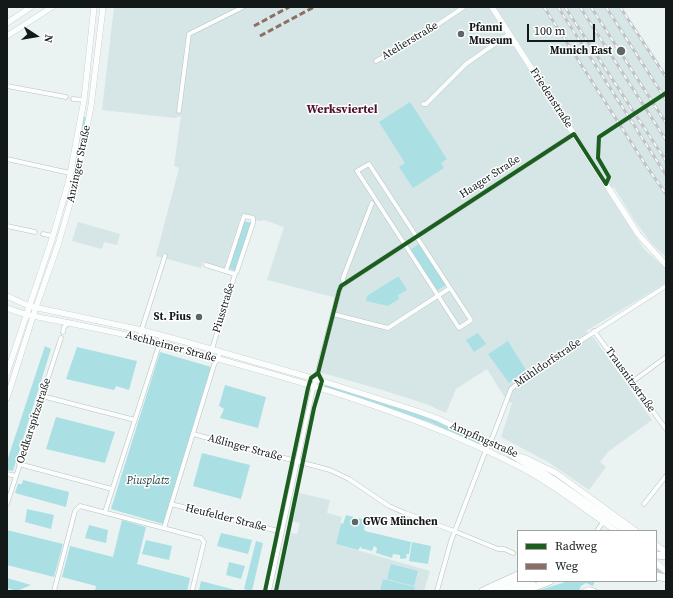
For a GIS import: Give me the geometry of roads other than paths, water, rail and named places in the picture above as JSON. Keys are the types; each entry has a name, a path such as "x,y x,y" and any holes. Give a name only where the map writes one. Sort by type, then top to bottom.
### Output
{"highway":[{"path":"511,454 552,479 626,530"},
{"path":"483,591 517,575"},
{"path":"494,591 517,580"},
{"path":"509,591 530,582"},
{"path":"524,591 547,582"}],"main road":[{"path":"7,23 31,7"},
{"path":"7,36 52,7"},
{"name":"Anzinger Straße","path":"7,373 28,306 53,236 70,172 84,100 94,7"},
{"name":"Anzinger Straße","path":"7,398 58,245 78,172 91,106 103,7"},
{"name":"Friedenstraße","path":"492,7 638,234 666,265"},
{"name":"Aschheimer Straße","path":"7,296 28,306 141,330 316,379"},
{"name":"Aschheimer Straße","path":"7,308 34,316 160,343 313,387"},
{"name":"Ampfingstraße","path":"316,379 417,410 511,454 525,458 556,473 635,530"},
{"name":"Ampfingstraße","path":"313,387 413,419 458,437 535,475 615,530"},
{"path":"657,546 666,552"},
{"path":"657,564 666,571"}],"street":[{"path":"179,111 189,34 243,7"},
{"name":"Atelierstraße","path":"376,61 410,43 464,7"},
{"path":"423,104 426,104 466,64 509,34"},
{"path":"7,86 66,97"},
{"path":"73,99 84,100"},
{"name":"Haager Straße","path":"344,284 574,134"},
{"path":"7,159 70,172"},
{"path":"369,164 416,237 471,320 459,328 357,171 369,164"},
{"path":"269,591 313,387 339,291 344,284 343,278 372,203"},
{"path":"226,271 244,216 253,218 254,220 235,274"},
{"path":"7,226 35,232"},
{"path":"42,234 53,236"},
{"path":"139,338 164,256"},
{"name":"Piusstraße","path":"206,265 235,274 212,350"},
{"name":"Mühldorfstraße","path":"437,591 454,531 490,444 508,393 514,385 594,331 666,286"},
{"path":"333,314 388,328 450,288"},
{"path":"63,332 64,327 69,323"},
{"name":"Trausnitzstraße","path":"594,331 666,429"},
{"path":"105,512 162,336"},
{"name":"Oedkarspitzstraße","path":"7,504 61,338"},
{"path":"164,528 214,365 221,352"},
{"path":"632,382 666,357"},
{"path":"42,396 135,420"},
{"name":"Aßlinger Straße","path":"193,434 320,467 340,474 389,506 406,514 498,549 504,549 513,553"},
{"path":"19,464 112,489"},
{"path":"7,474 16,476"},
{"path":"644,504 666,476"},
{"name":"Heufelder Straße","path":"171,504 282,532"},
{"path":"54,591 76,509 83,506 202,538 204,540 192,591"},
{"path":"598,530 603,522"},
{"path":"586,590 595,591"}],"tunnel":[{"path":"657,571 666,573"}],"railway":[{"path":"544,7 666,194"},
{"path":"558,7 666,175"},
{"path":"565,7 666,161"},
{"path":"580,7 666,140"},
{"path":"591,7 666,123"},
{"path":"606,7 666,100"},
{"path":"620,7 666,77"}],"place":[{"name":"Pfanni Museum","path":"461,34"},
{"name":"Munich East","path":"621,51"},
{"name":"St. Pius","path":"199,317"},
{"name":"GWG München","path":"355,522"}],"district":[{"name":"Werksviertel","path":"342,110"}],"park label":[{"name":"Piusplatz","path":"148,481"}]}
